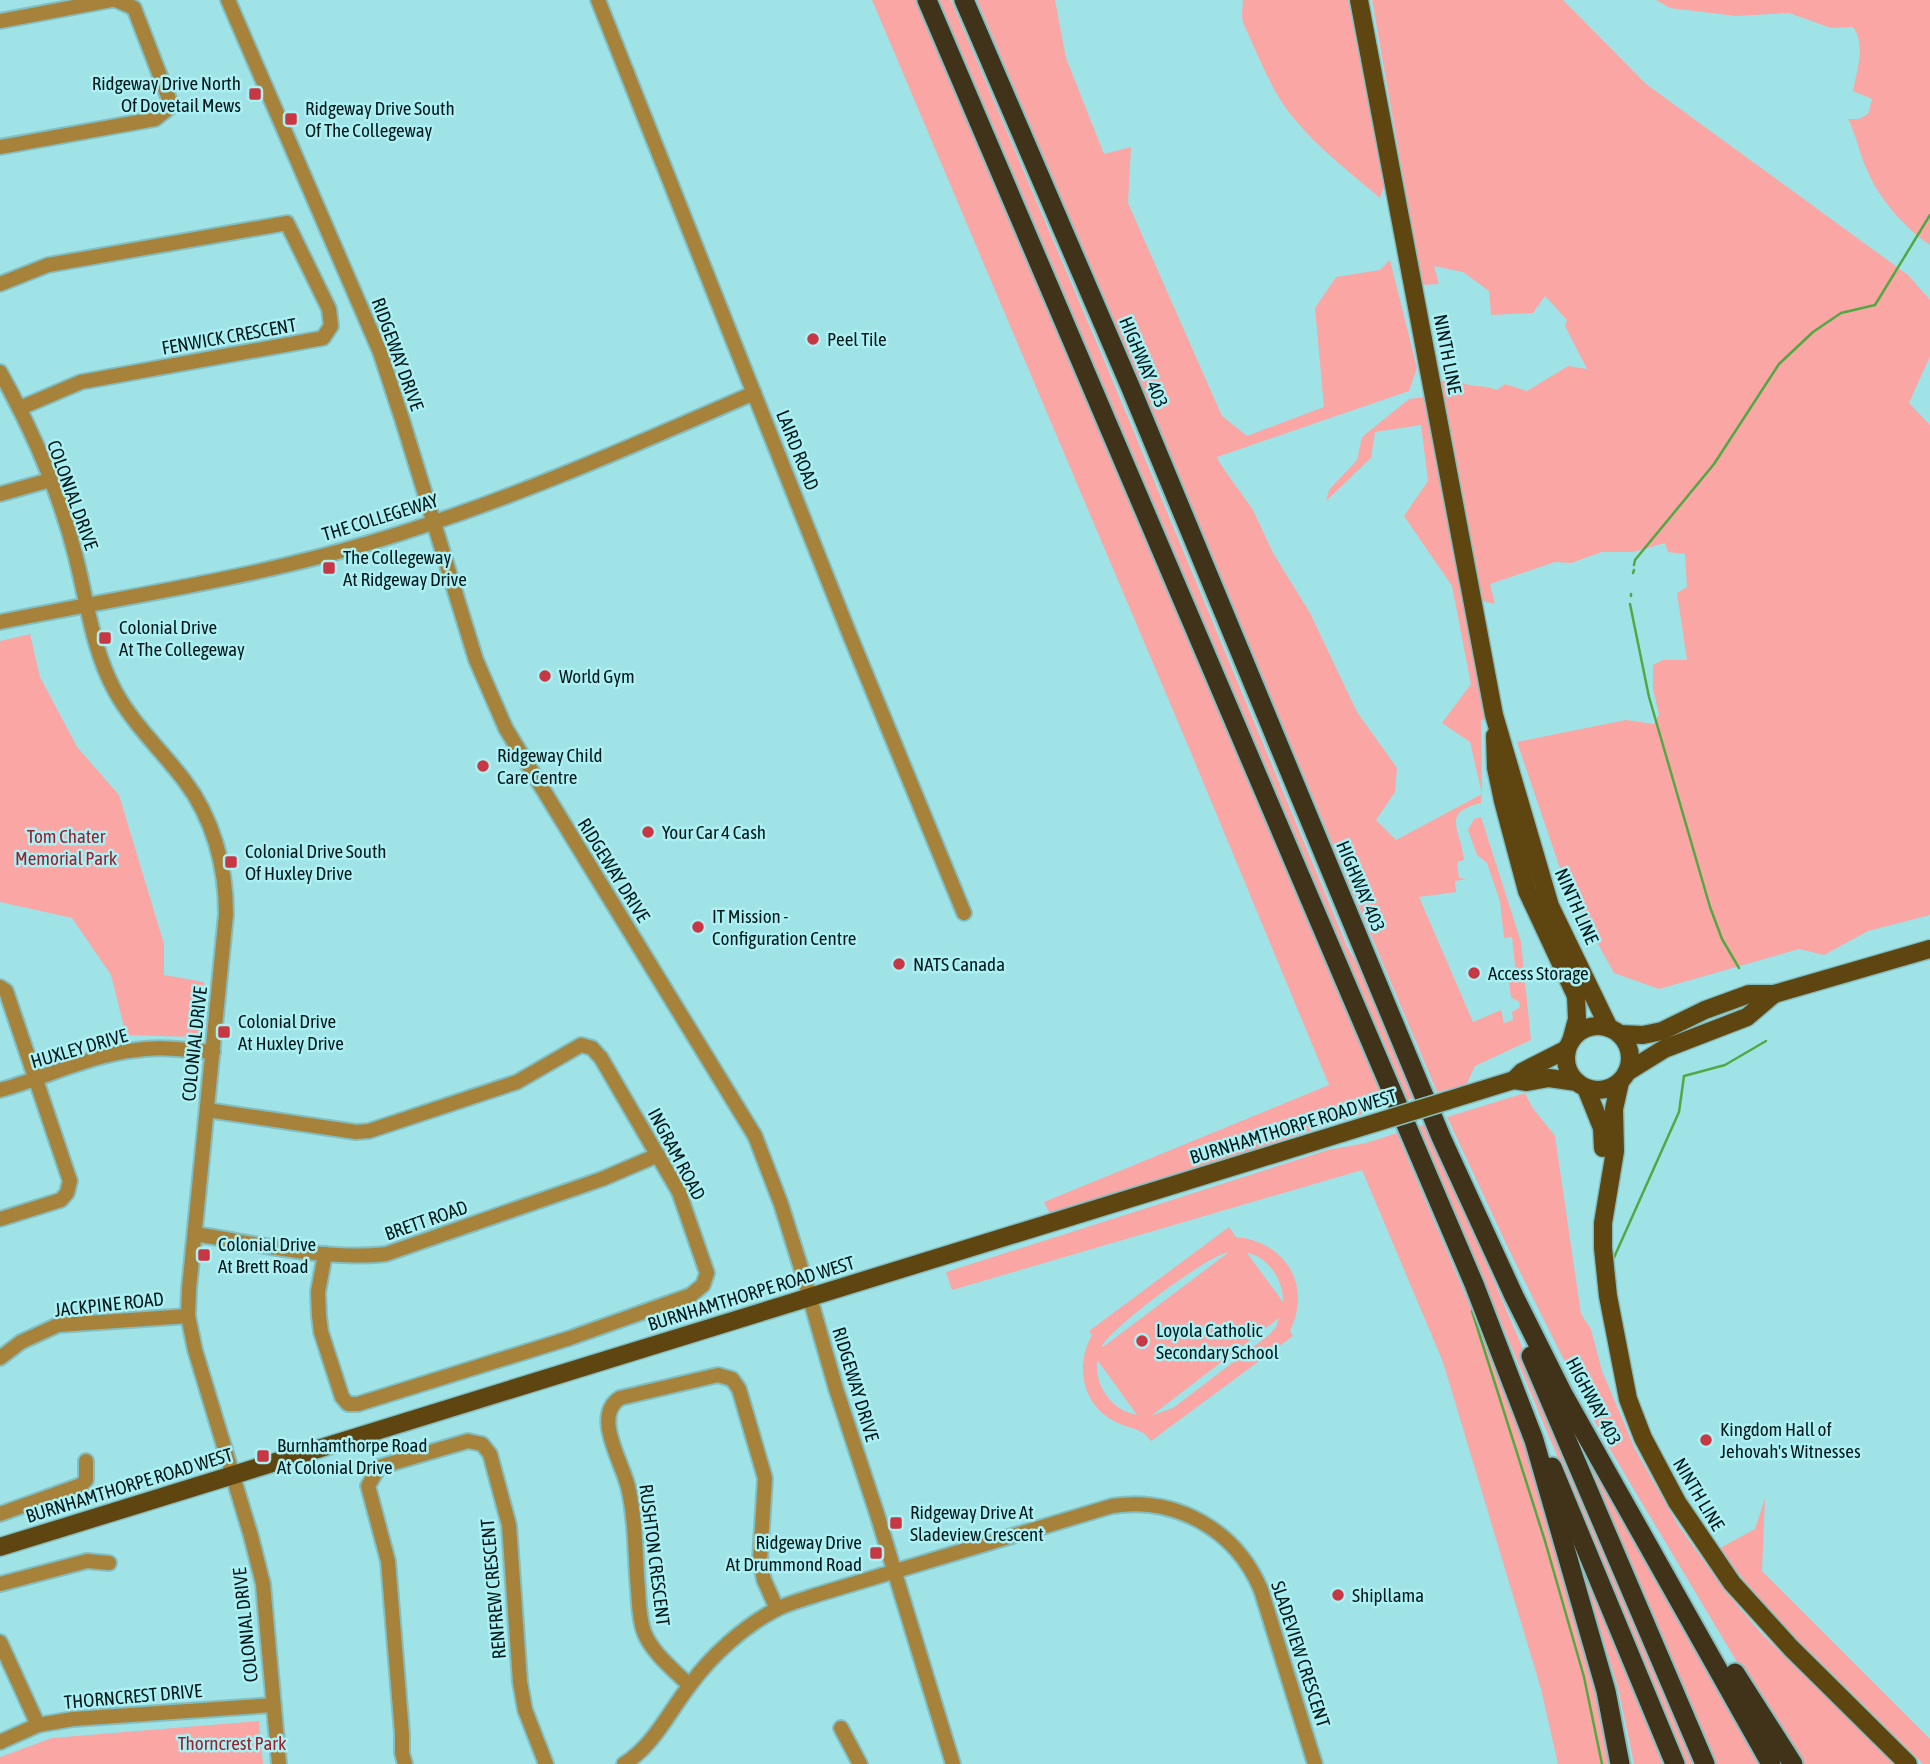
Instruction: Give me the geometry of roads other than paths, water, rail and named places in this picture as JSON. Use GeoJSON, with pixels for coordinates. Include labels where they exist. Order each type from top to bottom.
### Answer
{"type":"FeatureCollection","features":[{"type":"Feature","properties":{"kind":"highway"},"geometry":{"type":"LineString","coordinates":[[927,0],[1469,1271],[1534,1440],[1606,1690],[1620,1764]]}},
{"type":"Feature","properties":{"kind":"highway","name":"HIGHWAY 403"},"geometry":{"type":"LineString","coordinates":[[964,0],[1130,386],[1441,1137],[1514,1296],[1563,1394],[1771,1764]]}},
{"type":"Feature","properties":{"kind":"highway"},"geometry":{"type":"LineString","coordinates":[[1514,1296],[1512,1313],[1705,1764]]}},
{"type":"Feature","properties":{"kind":"highway"},"geometry":{"type":"LineString","coordinates":[[1534,1440],[1555,1472],[1675,1764]]}},
{"type":"Feature","properties":{"kind":"highway"},"geometry":{"type":"LineString","coordinates":[[1644,1540],[1669,1570],[1793,1764]]}},
{"type":"Feature","properties":{"kind":"main road","name":"NINTH LINE"},"geometry":{"type":"LineString","coordinates":[[1359,0],[1494,715],[1511,764],[1538,871],[1550,906],[1614,1031]]}},
{"type":"Feature","properties":{"kind":"main road","name":"NINTH LINE"},"geometry":{"type":"LineString","coordinates":[[1494,715],[1496,768],[1527,891],[1576,996],[1577,1019],[1569,1045]]}},
{"type":"Feature","properties":{"kind":"main road"},"geometry":{"type":"LineString","coordinates":[[1774,994],[1747,1017],[1664,1049],[1604,1090],[1582,1085],[1567,1067],[1569,1045],[1578,1033],[1588,1028],[1598,1026],[1643,1035],[1662,1031],[1705,1010],[1749,994],[1774,994],[1930,949]]}},
{"type":"Feature","properties":{"kind":"main road"},"geometry":{"type":"LineString","coordinates":[[1614,1031],[1629,1051],[1623,1077]]}},
{"type":"Feature","properties":{"kind":"main road","name":"BURNHAMTHORPE ROAD WEST"},"geometry":{"type":"LineString","coordinates":[[1514,1080],[1522,1072],[1569,1045]]}},
{"type":"Feature","properties":{"kind":"main road","name":"NINTH LINE"},"geometry":{"type":"LineString","coordinates":[[1623,1077],[1614,1109],[1615,1151],[1609,1175],[1602,1248],[1608,1296],[1628,1399],[1649,1452],[1706,1547],[1740,1593],[1791,1648],[1908,1764]]}},
{"type":"Feature","properties":{"kind":"main road","name":"BURNHAMTHORPE ROAD WEST"},"geometry":{"type":"LineString","coordinates":[[0,1546],[1514,1080],[1527,1082],[1549,1078],[1582,1085]]}},
{"type":"Feature","properties":{"kind":"main road","name":"NINTH LINE"},"geometry":{"type":"LineString","coordinates":[[1582,1085],[1602,1128],[1609,1175]]}},
{"type":"Feature","properties":{"kind":"street"},"geometry":{"type":"LineString","coordinates":[[0,21],[111,0]]}},
{"type":"Feature","properties":{"kind":"street"},"geometry":{"type":"LineString","coordinates":[[0,147],[155,119],[169,108],[169,99],[134,8],[116,0]]}},
{"type":"Feature","properties":{"kind":"street","name":"RIDGEWAY DRIVE"},"geometry":{"type":"LineString","coordinates":[[228,0],[380,352],[476,660],[506,729],[755,1136],[781,1204],[953,1764]]}},
{"type":"Feature","properties":{"kind":"street","name":"LAIRD ROAD"},"geometry":{"type":"LineString","coordinates":[[598,0],[849,634],[964,913]]}},
{"type":"Feature","properties":{"kind":"street","name":"FENWICK CRESCENT"},"geometry":{"type":"LineString","coordinates":[[0,284],[48,265],[287,223],[329,309],[331,326],[323,338],[81,382],[20,408]]}},
{"type":"Feature","properties":{"kind":"street","name":"COLONIAL DRIVE"},"geometry":{"type":"LineString","coordinates":[[0,372],[20,408],[50,481],[75,552],[86,605],[101,658],[114,690],[132,718],[192,792],[207,819],[220,855],[226,914],[188,1316],[205,1385],[263,1584],[279,1764]]}},
{"type":"Feature","properties":{"kind":"street","name":"THE COLLEGEWAY"},"geometry":{"type":"LineString","coordinates":[[0,622],[210,582],[334,553],[506,497],[754,393]]}},
{"type":"Feature","properties":{"kind":"street"},"geometry":{"type":"LineString","coordinates":[[0,494],[50,481]]}},
{"type":"Feature","properties":{"kind":"street"},"geometry":{"type":"LineString","coordinates":[[0,987],[6,991],[70,1181],[67,1193],[61,1200],[0,1219]]}},
{"type":"Feature","properties":{"kind":"street","name":"INGRAM ROAD"},"geometry":{"type":"LineString","coordinates":[[207,1110],[356,1132],[369,1131],[517,1083],[581,1045],[592,1048],[601,1058],[680,1192],[707,1273],[704,1285],[691,1295],[570,1338],[358,1404],[348,1404],[342,1397],[321,1332],[318,1292],[325,1254]]}},
{"type":"Feature","properties":{"kind":"street","name":"HUXLEY DRIVE"},"geometry":{"type":"LineString","coordinates":[[0,1090],[106,1056],[137,1049],[168,1048],[213,1052]]}},
{"type":"Feature","properties":{"kind":"street","name":"BRETT ROAD"},"geometry":{"type":"LineString","coordinates":[[195,1234],[325,1254],[386,1254],[602,1179],[658,1155]]}},
{"type":"Feature","properties":{"kind":"street","name":"JACKPINE ROAD"},"geometry":{"type":"LineString","coordinates":[[0,1357],[20,1342],[58,1325],[188,1316]]}},
{"type":"Feature","properties":{"kind":"street","name":"RUSHTON CRESCENT"},"geometry":{"type":"LineString","coordinates":[[689,1685],[649,1644],[641,1624],[630,1500],[606,1422],[612,1404],[620,1398],[718,1374],[732,1379],[740,1388],[764,1469],[766,1487],[760,1560],[764,1580],[777,1609]]}},
{"type":"Feature","properties":{"kind":"street","name":"RENFREW CRESCENT"},"geometry":{"type":"LineString","coordinates":[[405,1764],[401,1753],[402,1734],[388,1560],[368,1486],[379,1467],[468,1441],[482,1444],[490,1454],[509,1525],[520,1682],[525,1710],[546,1764]]}},
{"type":"Feature","properties":{"kind":"street"},"geometry":{"type":"LineString","coordinates":[[0,1514],[81,1485],[86,1480],[86,1461]]}},
{"type":"Feature","properties":{"kind":"street","name":"SLADEVIEW CRESCENT"},"geometry":{"type":"LineString","coordinates":[[631,1762],[659,1731],[689,1685],[734,1639],[777,1609],[1112,1506],[1149,1503],[1204,1523],[1227,1540],[1247,1563],[1256,1578],[1315,1764]]}},
{"type":"Feature","properties":{"kind":"street"},"geometry":{"type":"LineString","coordinates":[[0,1584],[87,1560],[109,1563]]}},
{"type":"Feature","properties":{"kind":"street"},"geometry":{"type":"LineString","coordinates":[[0,1642],[38,1725]]}},
{"type":"Feature","properties":{"kind":"street","name":"THORNCREST DRIVE"},"geometry":{"type":"LineString","coordinates":[[0,1742],[38,1725],[73,1719],[273,1705]]}},
{"type":"Feature","properties":{"kind":"street"},"geometry":{"type":"LineString","coordinates":[[841,1728],[860,1764]]}},
{"type":"Feature","properties":{"kind":"waterway"},"geometry":{"type":"LineString","coordinates":[[1634,565],[1635,560],[1714,464],[1779,364],[1813,332],[1841,313],[1875,305],[1930,215]]}},
{"type":"Feature","properties":{"kind":"waterway"},"geometry":{"type":"LineString","coordinates":[[1630,604],[1649,697],[1710,907],[1722,939],[1739,968]]}},
{"type":"Feature","properties":{"kind":"waterway"},"geometry":{"type":"LineString","coordinates":[[1612,1262],[1679,1112],[1684,1076],[1725,1065],[1766,1041]]}},
{"type":"Feature","properties":{"kind":"waterway"},"geometry":{"type":"LineString","coordinates":[[1472,1311],[1545,1541],[1584,1677],[1602,1764]]}},
{"type":"Feature","properties":{"kind":"place","name":"Ridgeway Drive North Of Dovetail Mews"},"geometry":{"type":"Point","coordinates":[255,94]}},
{"type":"Feature","properties":{"kind":"place","name":"Ridgeway Drive South Of The Collegeway"},"geometry":{"type":"Point","coordinates":[291,119]}},
{"type":"Feature","properties":{"kind":"place","name":"Peel Tile"},"geometry":{"type":"Point","coordinates":[813,339]}},
{"type":"Feature","properties":{"kind":"place","name":"The Collegeway At Ridgeway Drive"},"geometry":{"type":"Point","coordinates":[329,568]}},
{"type":"Feature","properties":{"kind":"place","name":"Colonial Drive At The Collegeway"},"geometry":{"type":"Point","coordinates":[105,638]}},
{"type":"Feature","properties":{"kind":"place","name":"World Gym"},"geometry":{"type":"Point","coordinates":[545,676]}},
{"type":"Feature","properties":{"kind":"place","name":"Ridgeway Child Care Centre"},"geometry":{"type":"Point","coordinates":[483,766]}},
{"type":"Feature","properties":{"kind":"place","name":"Your Car 4 Cash"},"geometry":{"type":"Point","coordinates":[648,832]}},
{"type":"Feature","properties":{"kind":"place","name":"Colonial Drive South Of Huxley Drive"},"geometry":{"type":"Point","coordinates":[231,862]}},
{"type":"Feature","properties":{"kind":"place","name":"IT Mission - Configuration Centre"},"geometry":{"type":"Point","coordinates":[698,927]}},
{"type":"Feature","properties":{"kind":"place","name":"NATS Canada"},"geometry":{"type":"Point","coordinates":[899,964]}},
{"type":"Feature","properties":{"kind":"place","name":"Access Storage"},"geometry":{"type":"Point","coordinates":[1474,973]}},
{"type":"Feature","properties":{"kind":"place","name":"Colonial Drive At Huxley Drive"},"geometry":{"type":"Point","coordinates":[224,1032]}},
{"type":"Feature","properties":{"kind":"place","name":"Colonial Drive At Brett Road"},"geometry":{"type":"Point","coordinates":[204,1255]}},
{"type":"Feature","properties":{"kind":"place","name":"Loyola Catholic Secondary School"},"geometry":{"type":"Point","coordinates":[1142,1341]}},
{"type":"Feature","properties":{"kind":"place","name":"Kingdom Hall of Jehovah's Witnesses"},"geometry":{"type":"Point","coordinates":[1706,1440]}},
{"type":"Feature","properties":{"kind":"place","name":"Burnhamthorpe Road At Colonial Drive"},"geometry":{"type":"Point","coordinates":[263,1456]}},
{"type":"Feature","properties":{"kind":"place","name":"Ridgeway Drive At Sladeview Crescent"},"geometry":{"type":"Point","coordinates":[896,1523]}},
{"type":"Feature","properties":{"kind":"place","name":"Ridgeway Drive At Drummond Road"},"geometry":{"type":"Point","coordinates":[876,1553]}},
{"type":"Feature","properties":{"kind":"place","name":"Shipllama"},"geometry":{"type":"Point","coordinates":[1338,1595]}},
{"type":"Feature","properties":{"kind":"park label","name":"Tom Chater Memorial Park"},"geometry":{"type":"Point","coordinates":[66,847]}},
{"type":"Feature","properties":{"kind":"park label","name":"Thorncrest Park"},"geometry":{"type":"Point","coordinates":[232,1743]}}]}
